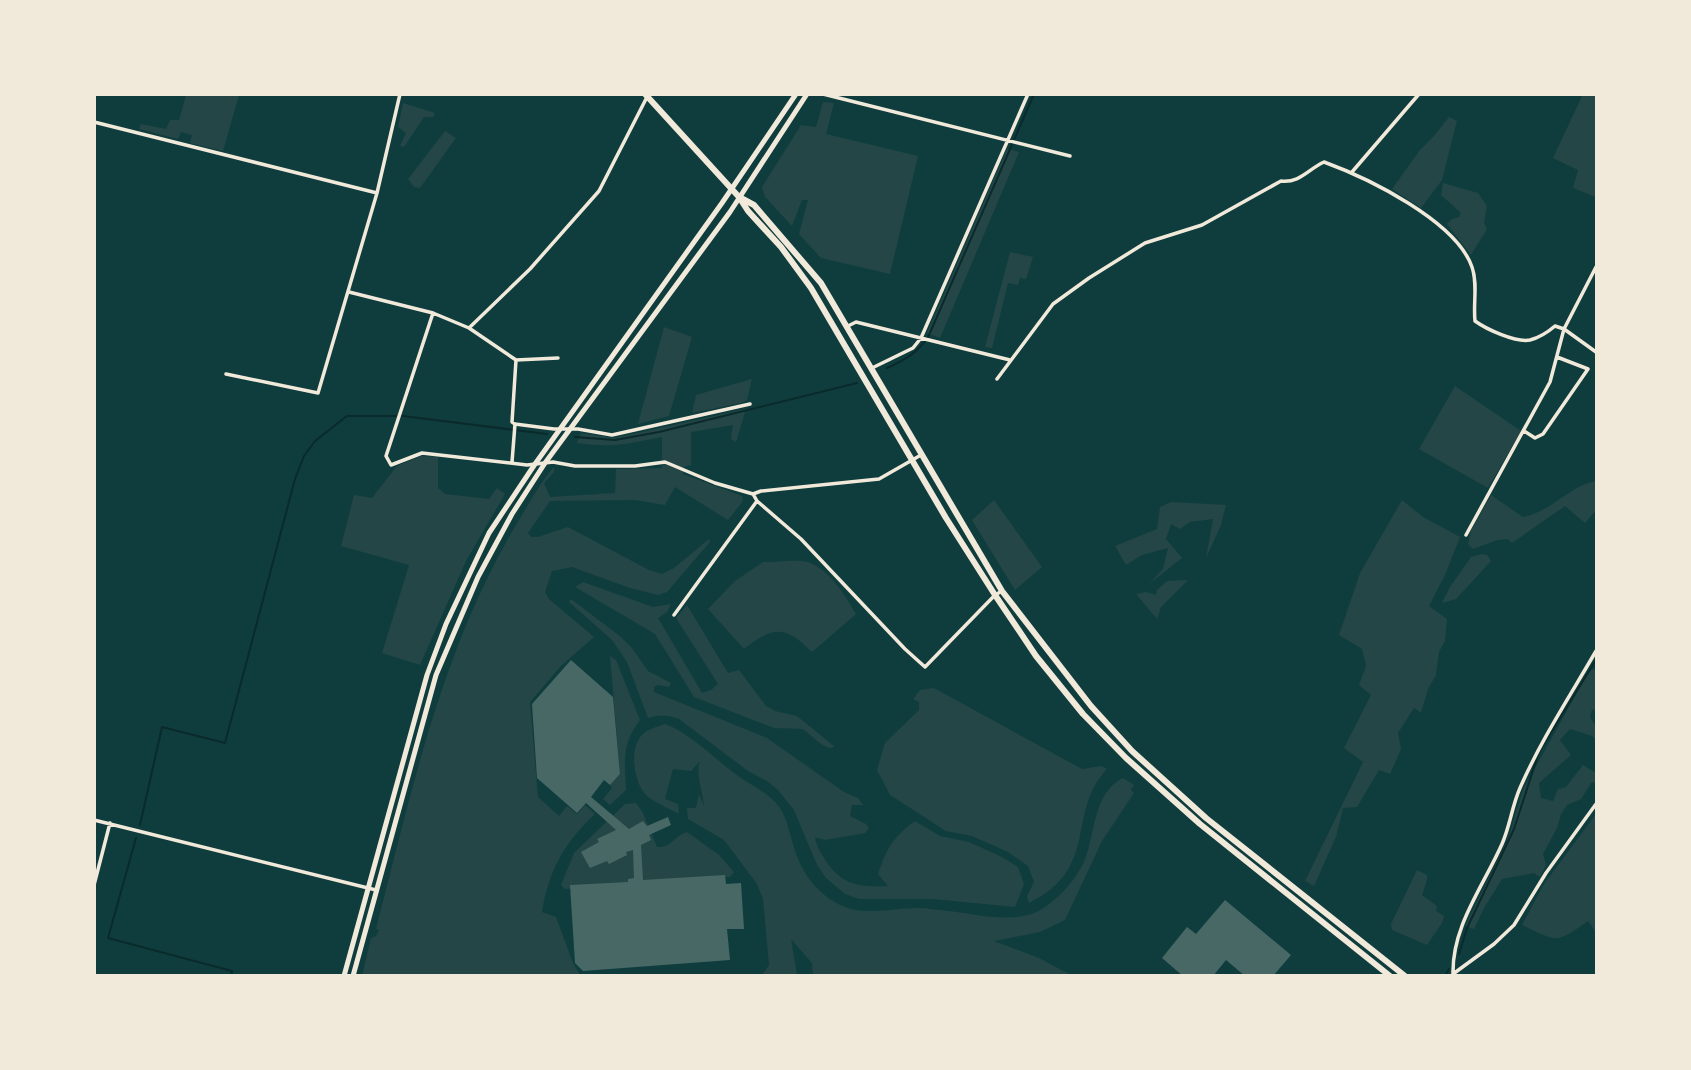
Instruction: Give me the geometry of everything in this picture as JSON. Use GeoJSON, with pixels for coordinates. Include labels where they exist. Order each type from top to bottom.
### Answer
{"type":"FeatureCollection","features":[{"type":"Feature","properties":{"kind":"highway"},"geometry":{"type":"LineString","coordinates":[[646,96],[739,197],[811,288],[995,595],[1036,656],[1083,714],[1126,758],[1200,824],[1390,975]]}},
{"type":"Feature","properties":{"kind":"highway"},"geometry":{"type":"LineString","coordinates":[[739,197],[754,205],[821,283],[1002,591],[1076,688],[1132,751],[1206,818],[1405,975]]}},
{"type":"Feature","properties":{"kind":"main road"},"geometry":{"type":"LineString","coordinates":[[344,975],[427,675],[446,624],[489,533],[796,94]]}},
{"type":"Feature","properties":{"kind":"main road"},"geometry":{"type":"LineString","coordinates":[[353,975],[420,729],[450,640],[500,534],[545,463],[739,197],[807,94]]}},
{"type":"Feature","properties":{"kind":"street"},"geometry":{"type":"LineString","coordinates":[[226,374],[318,394],[377,193],[400,94]]}},
{"type":"Feature","properties":{"kind":"street"},"geometry":{"type":"LineString","coordinates":[[823,94],[1070,156]]}},
{"type":"Feature","properties":{"kind":"street"},"geometry":{"type":"LineString","coordinates":[[872,368],[913,348],[922,338],[1028,94]]}},
{"type":"Feature","properties":{"kind":"street"},"geometry":{"type":"LineString","coordinates":[[1352,172],[1419,94]]}},
{"type":"Feature","properties":{"kind":"street"},"geometry":{"type":"LineString","coordinates":[[469,328],[530,269],[599,191],[646,96]]}},
{"type":"Feature","properties":{"kind":"street"},"geometry":{"type":"LineString","coordinates":[[94,122],[377,193]]}},
{"type":"Feature","properties":{"kind":"street"},"geometry":{"type":"LineString","coordinates":[[997,379],[1053,304],[1145,243],[1202,225],[1281,181],[1292,182],[1300,179],[1324,162],[1352,172],[1391,193],[1453,237],[1465,251],[1472,266],[1476,279],[1475,321],[1485,328],[1528,341],[1555,326],[1564,329],[1597,352]]}},
{"type":"Feature","properties":{"kind":"street"},"geometry":{"type":"LineString","coordinates":[[1466,535],[1550,382],[1564,329],[1597,267]]}},
{"type":"Feature","properties":{"kind":"street"},"geometry":{"type":"LineString","coordinates":[[349,292],[433,313],[469,328],[516,360],[558,358]]}},
{"type":"Feature","properties":{"kind":"street"},"geometry":{"type":"LineString","coordinates":[[433,313],[386,456],[391,465],[422,453],[535,464],[599,466],[665,463],[752,494],[878,479],[921,455]]}},
{"type":"Feature","properties":{"kind":"street"},"geometry":{"type":"LineString","coordinates":[[848,326],[856,322],[1010,360]]}},
{"type":"Feature","properties":{"kind":"street"},"geometry":{"type":"LineString","coordinates":[[1524,430],[1535,438],[1543,434],[1588,369],[1557,356]]}},
{"type":"Feature","properties":{"kind":"street"},"geometry":{"type":"LineString","coordinates":[[512,462],[516,360]]}},
{"type":"Feature","properties":{"kind":"street"},"geometry":{"type":"LineString","coordinates":[[515,426],[571,429],[612,435],[750,404]]}},
{"type":"Feature","properties":{"kind":"street"},"geometry":{"type":"LineString","coordinates":[[752,494],[801,539],[925,667],[1002,591]]}},
{"type":"Feature","properties":{"kind":"street"},"geometry":{"type":"LineString","coordinates":[[674,615],[757,501]]}},
{"type":"Feature","properties":{"kind":"street"},"geometry":{"type":"LineString","coordinates":[[1452,975],[1452,958],[1457,936],[1503,842],[1520,789],[1553,724],[1597,651]]}},
{"type":"Feature","properties":{"kind":"street"},"geometry":{"type":"LineString","coordinates":[[1452,975],[1494,944],[1514,925],[1546,873],[1597,804]]}},
{"type":"Feature","properties":{"kind":"street"},"geometry":{"type":"LineString","coordinates":[[94,820],[376,890]]}},
{"type":"Feature","properties":{"kind":"street"},"geometry":{"type":"LineString","coordinates":[[94,885],[110,823]]}},
{"type":"Feature","properties":{"kind":"shaded area"},"geometry":{"type":"Polygon","coordinates":[[[1583,94],[1596,95],[1596,197],[1573,188],[1578,170],[1553,158],[1583,94]]]}},
{"type":"Feature","properties":{"kind":"shaded area"},"geometry":{"type":"Polygon","coordinates":[[[186,95],[239,95],[223,151],[190,143],[192,135],[181,132],[178,139],[139,129],[141,124],[166,129],[170,120],[179,120],[186,95]]]}},
{"type":"Feature","properties":{"kind":"shaded area"},"geometry":{"type":"Polygon","coordinates":[[[823,102],[834,103],[826,134],[918,156],[890,274],[821,258],[799,234],[808,200],[802,200],[792,226],[765,197],[762,187],[801,125],[816,127],[823,102]]]}},
{"type":"Feature","properties":{"kind":"shaded area"},"geometry":{"type":"Polygon","coordinates":[[[403,103],[435,113],[433,117],[424,117],[404,147],[400,146],[406,133],[398,127],[403,103]]]}},
{"type":"Feature","properties":{"kind":"shaded area"},"geometry":{"type":"Polygon","coordinates":[[[1449,117],[1457,121],[1442,180],[1421,208],[1392,189],[1420,150],[1449,117]]]}},
{"type":"Feature","properties":{"kind":"shaded area"},"geometry":{"type":"Polygon","coordinates":[[[445,131],[456,138],[420,188],[414,187],[408,179],[445,131]]]}},
{"type":"Feature","properties":{"kind":"shaded area"},"geometry":{"type":"Polygon","coordinates":[[[1007,149],[1019,152],[940,338],[927,333],[1007,149]]]}},
{"type":"Feature","properties":{"kind":"shaded area"},"geometry":{"type":"Polygon","coordinates":[[[1443,183],[1478,193],[1487,206],[1484,223],[1487,229],[1471,255],[1447,224],[1461,213],[1441,195],[1443,183]]]}},
{"type":"Feature","properties":{"kind":"shaded area"},"geometry":{"type":"Polygon","coordinates":[[[1010,252],[1033,257],[1026,279],[1020,278],[1018,285],[1008,283],[992,348],[985,347],[1010,252]]]}},
{"type":"Feature","properties":{"kind":"shaded area"},"geometry":{"type":"Polygon","coordinates":[[[664,327],[692,337],[669,416],[638,424],[664,327]]]}},
{"type":"Feature","properties":{"kind":"shaded area"},"geometry":{"type":"Polygon","coordinates":[[[752,379],[747,400],[692,413],[696,395],[752,379]]]}},
{"type":"Feature","properties":{"kind":"shaded area"},"geometry":{"type":"Polygon","coordinates":[[[1455,386],[1521,431],[1488,488],[1419,449],[1455,386]]]}},
{"type":"Feature","properties":{"kind":"shaded area"},"geometry":{"type":"Polygon","coordinates":[[[746,409],[736,442],[731,439],[733,425],[691,432],[691,465],[684,467],[683,474],[742,496],[743,501],[728,520],[675,487],[665,505],[635,500],[550,501],[528,533],[531,537],[538,537],[568,527],[649,570],[662,574],[674,568],[709,539],[710,542],[667,592],[658,595],[572,567],[552,571],[545,592],[549,599],[594,637],[561,666],[530,702],[538,797],[559,816],[567,806],[577,814],[585,805],[595,814],[566,847],[560,858],[549,883],[542,912],[556,917],[580,975],[362,976],[371,938],[376,936],[379,930],[376,929],[417,771],[450,667],[493,568],[540,486],[554,467],[554,472],[544,483],[550,497],[615,493],[616,469],[662,468],[662,437],[601,445],[577,443],[581,433],[614,438],[746,409]]]}},
{"type":"Feature","properties":{"kind":"shaded area"},"geometry":{"type":"Polygon","coordinates":[[[421,456],[438,457],[438,488],[445,494],[489,499],[497,488],[505,494],[466,561],[420,665],[382,653],[409,565],[341,546],[354,495],[372,498],[397,466],[421,456]]]}},
{"type":"Feature","properties":{"kind":"shaded area"},"geometry":{"type":"Polygon","coordinates":[[[1596,481],[1596,510],[1585,523],[1565,506],[1512,543],[1508,539],[1498,540],[1473,549],[1468,544],[1471,531],[1491,495],[1523,517],[1542,510],[1577,488],[1596,481]]]}},
{"type":"Feature","properties":{"kind":"shaded area"},"geometry":{"type":"Polygon","coordinates":[[[994,500],[1042,567],[1015,590],[972,520],[994,500]]]}},
{"type":"Feature","properties":{"kind":"shaded area"},"geometry":{"type":"Polygon","coordinates":[[[1402,500],[1423,517],[1460,537],[1429,606],[1447,619],[1445,641],[1439,652],[1436,675],[1428,689],[1421,713],[1414,708],[1398,733],[1401,749],[1390,774],[1379,770],[1357,807],[1343,808],[1336,837],[1314,886],[1305,881],[1363,762],[1344,748],[1371,695],[1359,685],[1366,666],[1362,649],[1339,635],[1360,573],[1402,500]]]}},
{"type":"Feature","properties":{"kind":"shaded area"},"geometry":{"type":"Polygon","coordinates":[[[1171,502],[1226,505],[1221,525],[1206,558],[1213,519],[1190,522],[1180,529],[1171,524],[1166,539],[1182,558],[1149,584],[1163,569],[1168,548],[1142,555],[1126,565],[1115,546],[1157,529],[1160,507],[1171,502]]]}},
{"type":"Feature","properties":{"kind":"shaded area"},"geometry":{"type":"Polygon","coordinates":[[[1487,555],[1491,561],[1456,599],[1442,603],[1471,557],[1487,555]]]}},
{"type":"Feature","properties":{"kind":"shaded area"},"geometry":{"type":"Polygon","coordinates":[[[798,561],[816,566],[836,584],[856,614],[812,652],[794,637],[779,632],[763,636],[744,649],[708,609],[735,581],[763,562],[798,561]]]}},
{"type":"Feature","properties":{"kind":"shaded area"},"geometry":{"type":"Polygon","coordinates":[[[1188,580],[1161,607],[1157,619],[1136,594],[1146,592],[1156,595],[1157,590],[1167,581],[1188,580]]]}},
{"type":"Feature","properties":{"kind":"shaded area"},"geometry":{"type":"Polygon","coordinates":[[[583,582],[653,607],[671,604],[667,612],[658,618],[702,693],[718,684],[676,618],[687,605],[728,673],[739,670],[766,706],[797,716],[835,747],[829,748],[821,744],[803,729],[774,728],[694,697],[655,634],[575,587],[583,582]]]}},
{"type":"Feature","properties":{"kind":"shaded area"},"geometry":{"type":"Polygon","coordinates":[[[571,599],[621,637],[648,671],[671,683],[669,687],[654,687],[654,692],[767,738],[844,792],[858,798],[863,805],[852,805],[850,816],[866,824],[869,828],[865,833],[825,840],[815,837],[830,867],[844,879],[859,885],[888,886],[878,874],[884,857],[901,832],[915,821],[940,836],[969,842],[1018,867],[1024,884],[1015,907],[933,899],[859,899],[845,894],[826,878],[817,865],[794,810],[778,790],[679,719],[664,716],[648,718],[627,662],[612,640],[569,602],[571,599]]]}},
{"type":"Feature","properties":{"kind":"shaded area"},"geometry":{"type":"Polygon","coordinates":[[[610,656],[616,660],[640,720],[627,745],[626,790],[610,805],[603,799],[620,774],[610,656]]]}},
{"type":"Feature","properties":{"kind":"shaded area"},"geometry":{"type":"Polygon","coordinates":[[[1590,669],[1596,670],[1596,711],[1592,709],[1590,717],[1596,727],[1596,740],[1592,736],[1570,729],[1560,740],[1571,755],[1539,783],[1541,798],[1553,801],[1558,789],[1566,787],[1583,765],[1596,773],[1596,782],[1591,783],[1581,799],[1567,805],[1561,814],[1543,854],[1546,865],[1540,877],[1534,873],[1502,879],[1474,929],[1465,926],[1508,839],[1523,790],[1590,669]]]}},
{"type":"Feature","properties":{"kind":"shaded area"},"geometry":{"type":"Polygon","coordinates":[[[934,688],[1082,769],[1101,766],[1107,769],[1087,804],[1074,857],[1066,873],[1051,889],[1029,903],[1027,896],[1034,882],[1028,866],[1008,852],[972,836],[946,831],[890,795],[877,770],[885,743],[919,710],[919,702],[913,699],[920,690],[934,688]]]}},
{"type":"Feature","properties":{"kind":"shaded area"},"geometry":{"type":"Polygon","coordinates":[[[665,724],[693,740],[775,802],[785,817],[797,857],[807,876],[829,898],[856,910],[921,908],[1008,917],[1032,914],[1049,905],[1072,882],[1088,852],[1100,804],[1113,785],[1123,778],[1134,785],[1131,790],[1134,793],[1102,841],[1065,920],[1040,932],[994,941],[1039,958],[1071,975],[813,975],[812,963],[791,939],[797,975],[762,975],[769,965],[763,899],[757,884],[724,840],[688,819],[687,808],[696,808],[699,794],[704,806],[699,777],[700,761],[691,771],[673,769],[665,799],[678,804],[679,814],[648,797],[638,781],[634,765],[637,742],[652,728],[665,724]]]}},
{"type":"Feature","properties":{"kind":"shaded area"},"geometry":{"type":"Polygon","coordinates":[[[636,803],[657,847],[666,846],[687,832],[719,855],[734,872],[730,877],[565,889],[561,885],[574,853],[625,804],[636,803]]]}},
{"type":"Feature","properties":{"kind":"shaded area"},"geometry":{"type":"Polygon","coordinates":[[[1596,814],[1596,932],[1588,921],[1569,934],[1556,938],[1522,925],[1544,884],[1596,814]]]}},
{"type":"Feature","properties":{"kind":"shaded area"},"geometry":{"type":"Polygon","coordinates":[[[1417,870],[1427,875],[1422,895],[1437,906],[1436,911],[1444,916],[1427,945],[1392,930],[1391,924],[1417,870]]]}},
{"type":"Feature","properties":{"kind":"building"},"geometry":{"type":"Polygon","coordinates":[[[571,660],[613,697],[620,774],[610,785],[604,780],[591,797],[629,829],[643,821],[647,826],[668,817],[671,825],[649,835],[651,840],[641,845],[643,880],[725,875],[726,884],[741,883],[744,929],[727,929],[730,960],[583,971],[575,963],[570,885],[628,882],[628,879],[634,878],[633,850],[609,864],[607,861],[590,868],[581,852],[599,842],[597,839],[616,830],[586,803],[577,813],[537,778],[532,704],[571,660]]]}},
{"type":"Feature","properties":{"kind":"building"},"geometry":{"type":"Polygon","coordinates":[[[1225,900],[1291,955],[1273,976],[1245,976],[1226,960],[1213,976],[1183,976],[1162,958],[1187,927],[1196,934],[1225,900]]]}},
{"type":"Feature","properties":{"kind":"waterway"},"geometry":{"type":"LineString","coordinates":[[887,368],[911,355],[929,335],[1034,94]]}},
{"type":"Feature","properties":{"kind":"waterway"},"geometry":{"type":"LineString","coordinates":[[575,437],[615,440],[659,432],[857,383]]}},
{"type":"Feature","properties":{"kind":"waterway"},"geometry":{"type":"LineString","coordinates":[[140,825],[162,727],[225,743],[295,479],[304,456],[315,441],[347,416],[403,416],[547,434]]}},
{"type":"Feature","properties":{"kind":"waterway"},"geometry":{"type":"LineString","coordinates":[[1459,954],[1467,928],[1514,829],[1539,752],[1596,660]]}},
{"type":"Feature","properties":{"kind":"waterway"},"geometry":{"type":"LineString","coordinates":[[136,838],[108,938],[232,971],[231,976]]}},
{"type":"Feature","properties":{"kind":"waterway"},"geometry":{"type":"LineString","coordinates":[[1445,976],[1449,969]]}}]}
